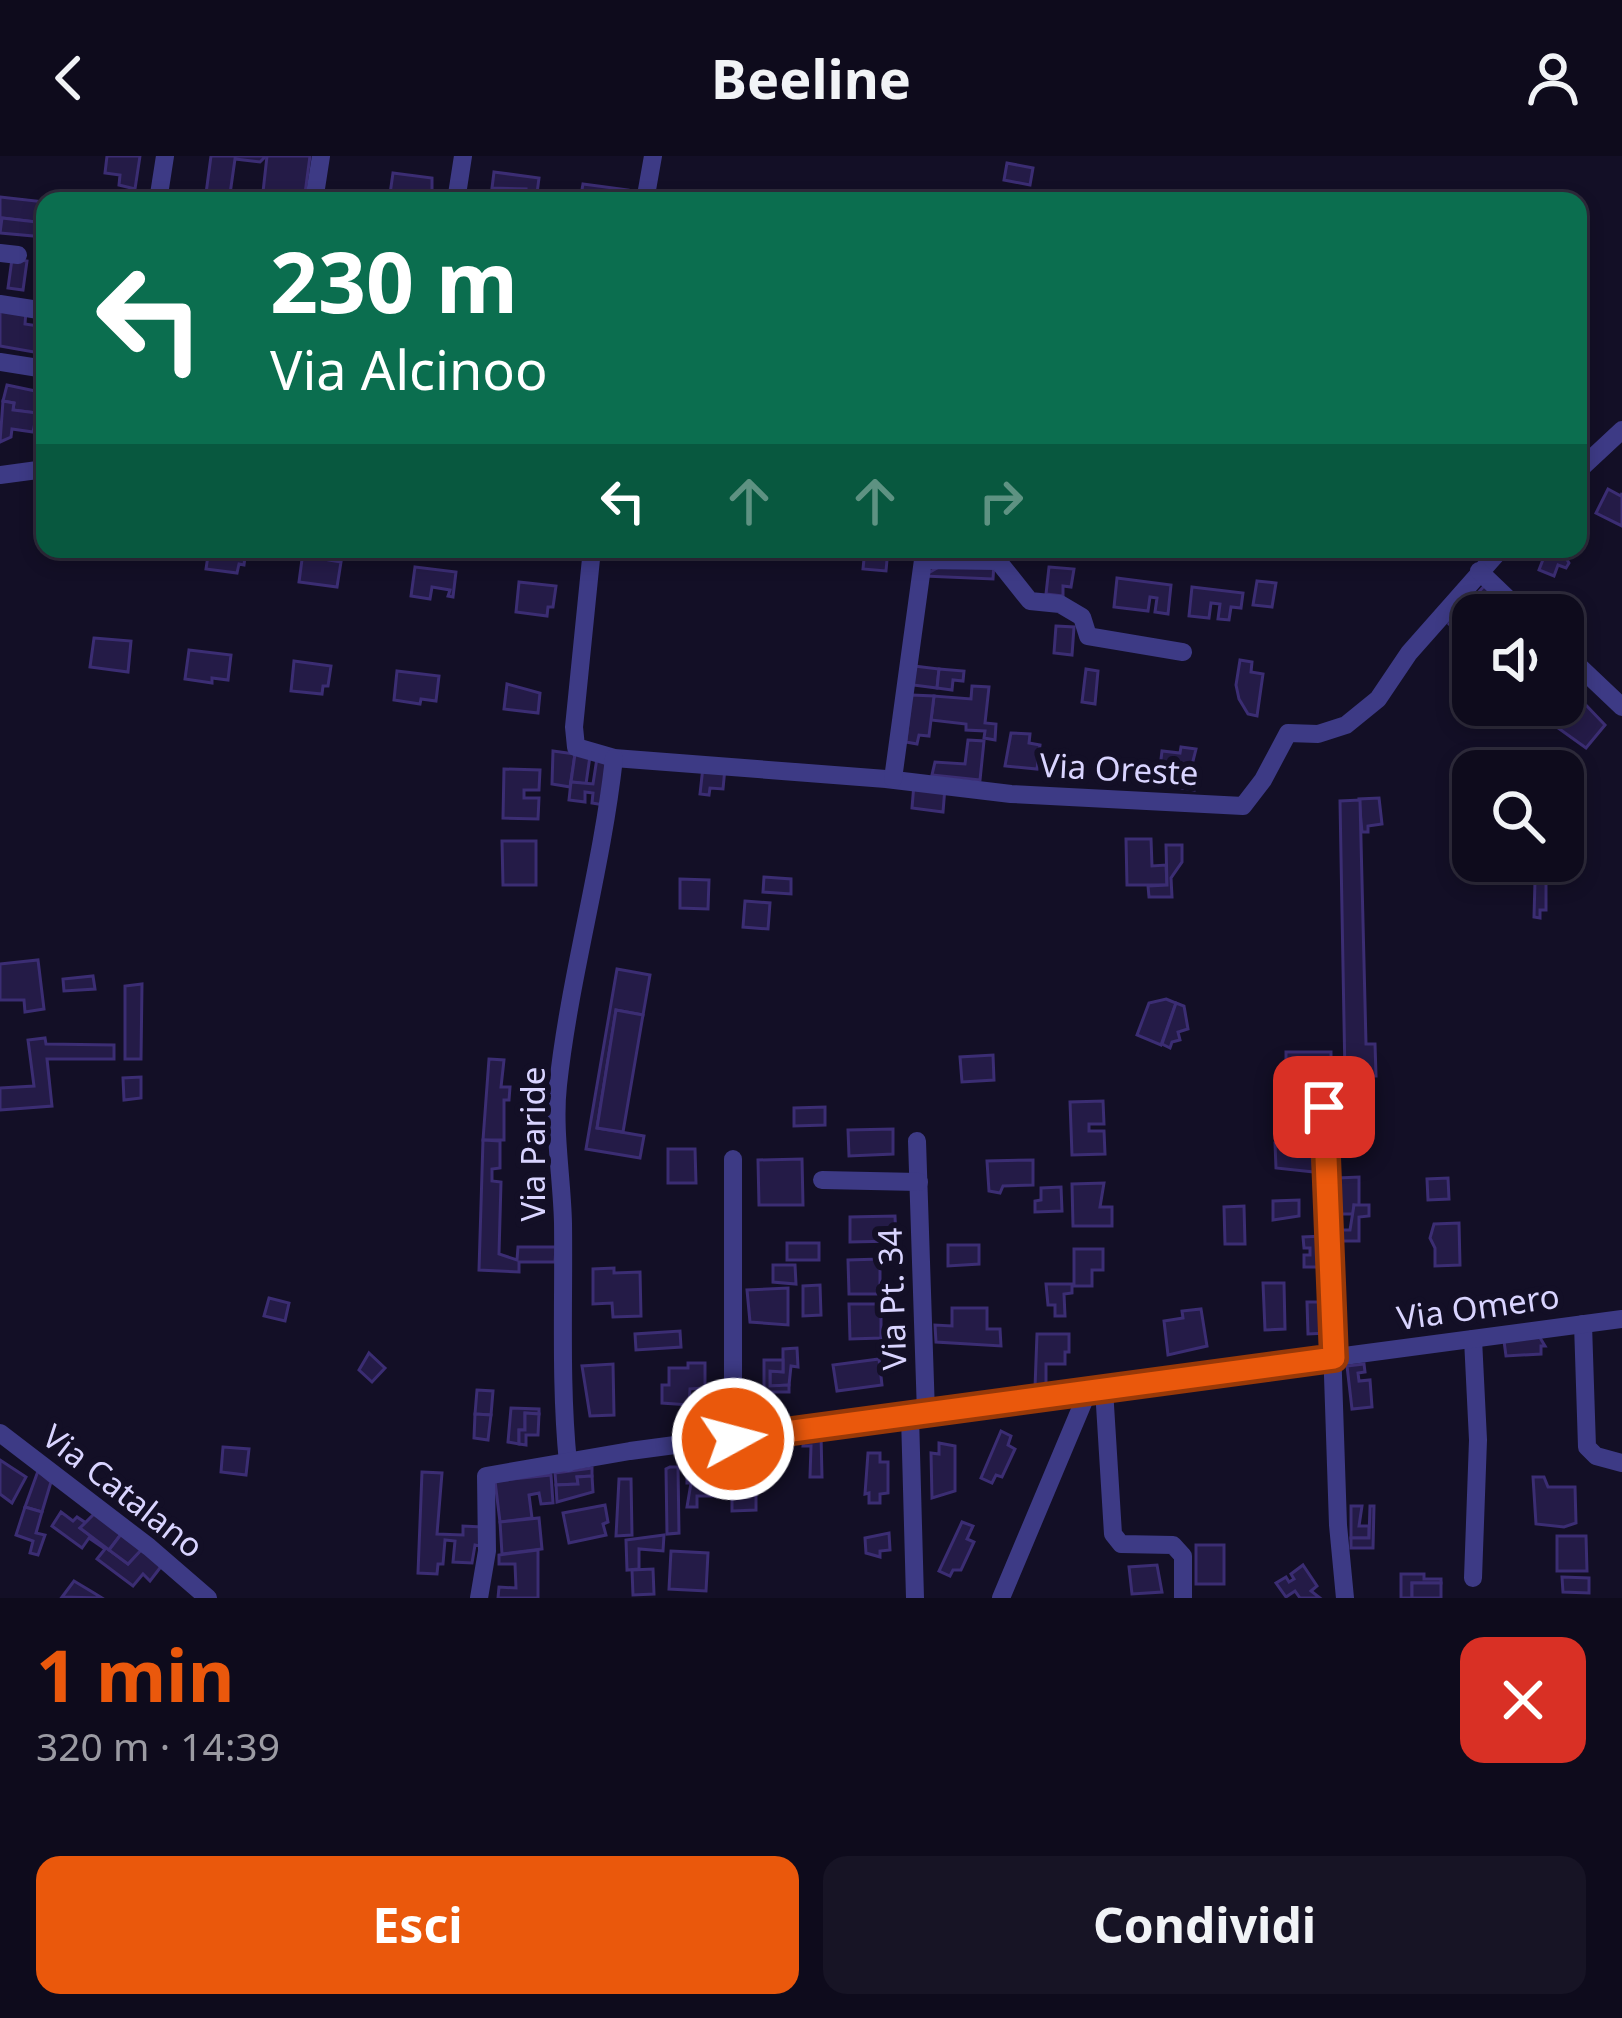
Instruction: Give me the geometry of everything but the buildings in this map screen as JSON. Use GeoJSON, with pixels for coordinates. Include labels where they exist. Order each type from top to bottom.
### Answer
{"type":"FeatureCollection","features":[{"type":"Feature","properties":{"kind":"street"},"geometry":{"type":"LineString","coordinates":[[159,192],[164,156]]}},
{"type":"Feature","properties":{"kind":"street"},"geometry":{"type":"LineString","coordinates":[[315,192],[320,156]]}},
{"type":"Feature","properties":{"kind":"street"},"geometry":{"type":"LineString","coordinates":[[458,192],[464,156]]}},
{"type":"Feature","properties":{"kind":"street"},"geometry":{"type":"LineString","coordinates":[[647,192],[653,156]]}},
{"type":"Feature","properties":{"kind":"street"},"geometry":{"type":"LineString","coordinates":[[0,304],[36,310]]}},
{"type":"Feature","properties":{"kind":"street"},"geometry":{"type":"LineString","coordinates":[[0,362],[36,368]]}},
{"type":"Feature","properties":{"kind":"street"},"geometry":{"type":"LineString","coordinates":[[1587,463],[1622,430]]}},
{"type":"Feature","properties":{"kind":"street"},"geometry":{"type":"LineString","coordinates":[[0,475],[36,470]]}},
{"type":"Feature","properties":{"kind":"street"},"geometry":{"type":"LineString","coordinates":[[591,558],[576,747],[614,758]]}},
{"type":"Feature","properties":{"kind":"street","name":"Via Oreste"},"geometry":{"type":"LineString","coordinates":[[614,758],[893,779],[1011,794],[1243,806],[1288,733],[1318,734],[1346,725],[1378,699],[1408,653],[1492,558]]}},
{"type":"Feature","properties":{"kind":"street"},"geometry":{"type":"LineString","coordinates":[[893,779],[923,560],[998,561],[1030,602],[1060,604],[1082,617],[1088,636],[1184,652]]}},
{"type":"Feature","properties":{"kind":"street"},"geometry":{"type":"LineString","coordinates":[[1479,572],[1503,594]]}},
{"type":"Feature","properties":{"kind":"street"},"geometry":{"type":"LineString","coordinates":[[1584,671],[1622,707]]}},
{"type":"Feature","properties":{"kind":"street","name":"Via Paride"},"geometry":{"type":"LineString","coordinates":[[563,1464],[563,1221],[557,1090],[614,758]]}},
{"type":"Feature","properties":{"kind":"street"},"geometry":{"type":"LineString","coordinates":[[1324,1107],[1338,1525],[1345,1598]]}},
{"type":"Feature","properties":{"kind":"street","name":"Via Pt. 34"},"geometry":{"type":"LineString","coordinates":[[915,1598],[917,1141]]}},
{"type":"Feature","properties":{"kind":"street"},"geometry":{"type":"LineString","coordinates":[[733,1159],[733,1439]]}},
{"type":"Feature","properties":{"kind":"street","name":"Via Pt. 34"},"geometry":{"type":"LineString","coordinates":[[822,1180],[919,1183]]}},
{"type":"Feature","properties":{"kind":"street","name":"Via Omero"},"geometry":{"type":"LineString","coordinates":[[479,1598],[487,1551],[486,1476],[1622,1319]]}},
{"type":"Feature","properties":{"kind":"street"},"geometry":{"type":"LineString","coordinates":[[1583,1324],[1587,1447],[1596,1456],[1622,1463]]}},
{"type":"Feature","properties":{"kind":"street"},"geometry":{"type":"LineString","coordinates":[[1473,1339],[1478,1440],[1473,1578]]}},
{"type":"Feature","properties":{"kind":"street"},"geometry":{"type":"LineString","coordinates":[[1001,1598],[1096,1390]]}},
{"type":"Feature","properties":{"kind":"street"},"geometry":{"type":"LineString","coordinates":[[1096,1390],[1113,1534],[1121,1544],[1173,1545],[1183,1556],[1183,1598]]}},
{"type":"Feature","properties":{"kind":"street","name":"Via Catalano"},"geometry":{"type":"LineString","coordinates":[[0,1432],[208,1598]]}},
{"type":"Feature","properties":{"kind":"route"},"geometry":{"type":"LineString","coordinates":[[733,1439],[1334,1358],[1324,1107]]}}]}
